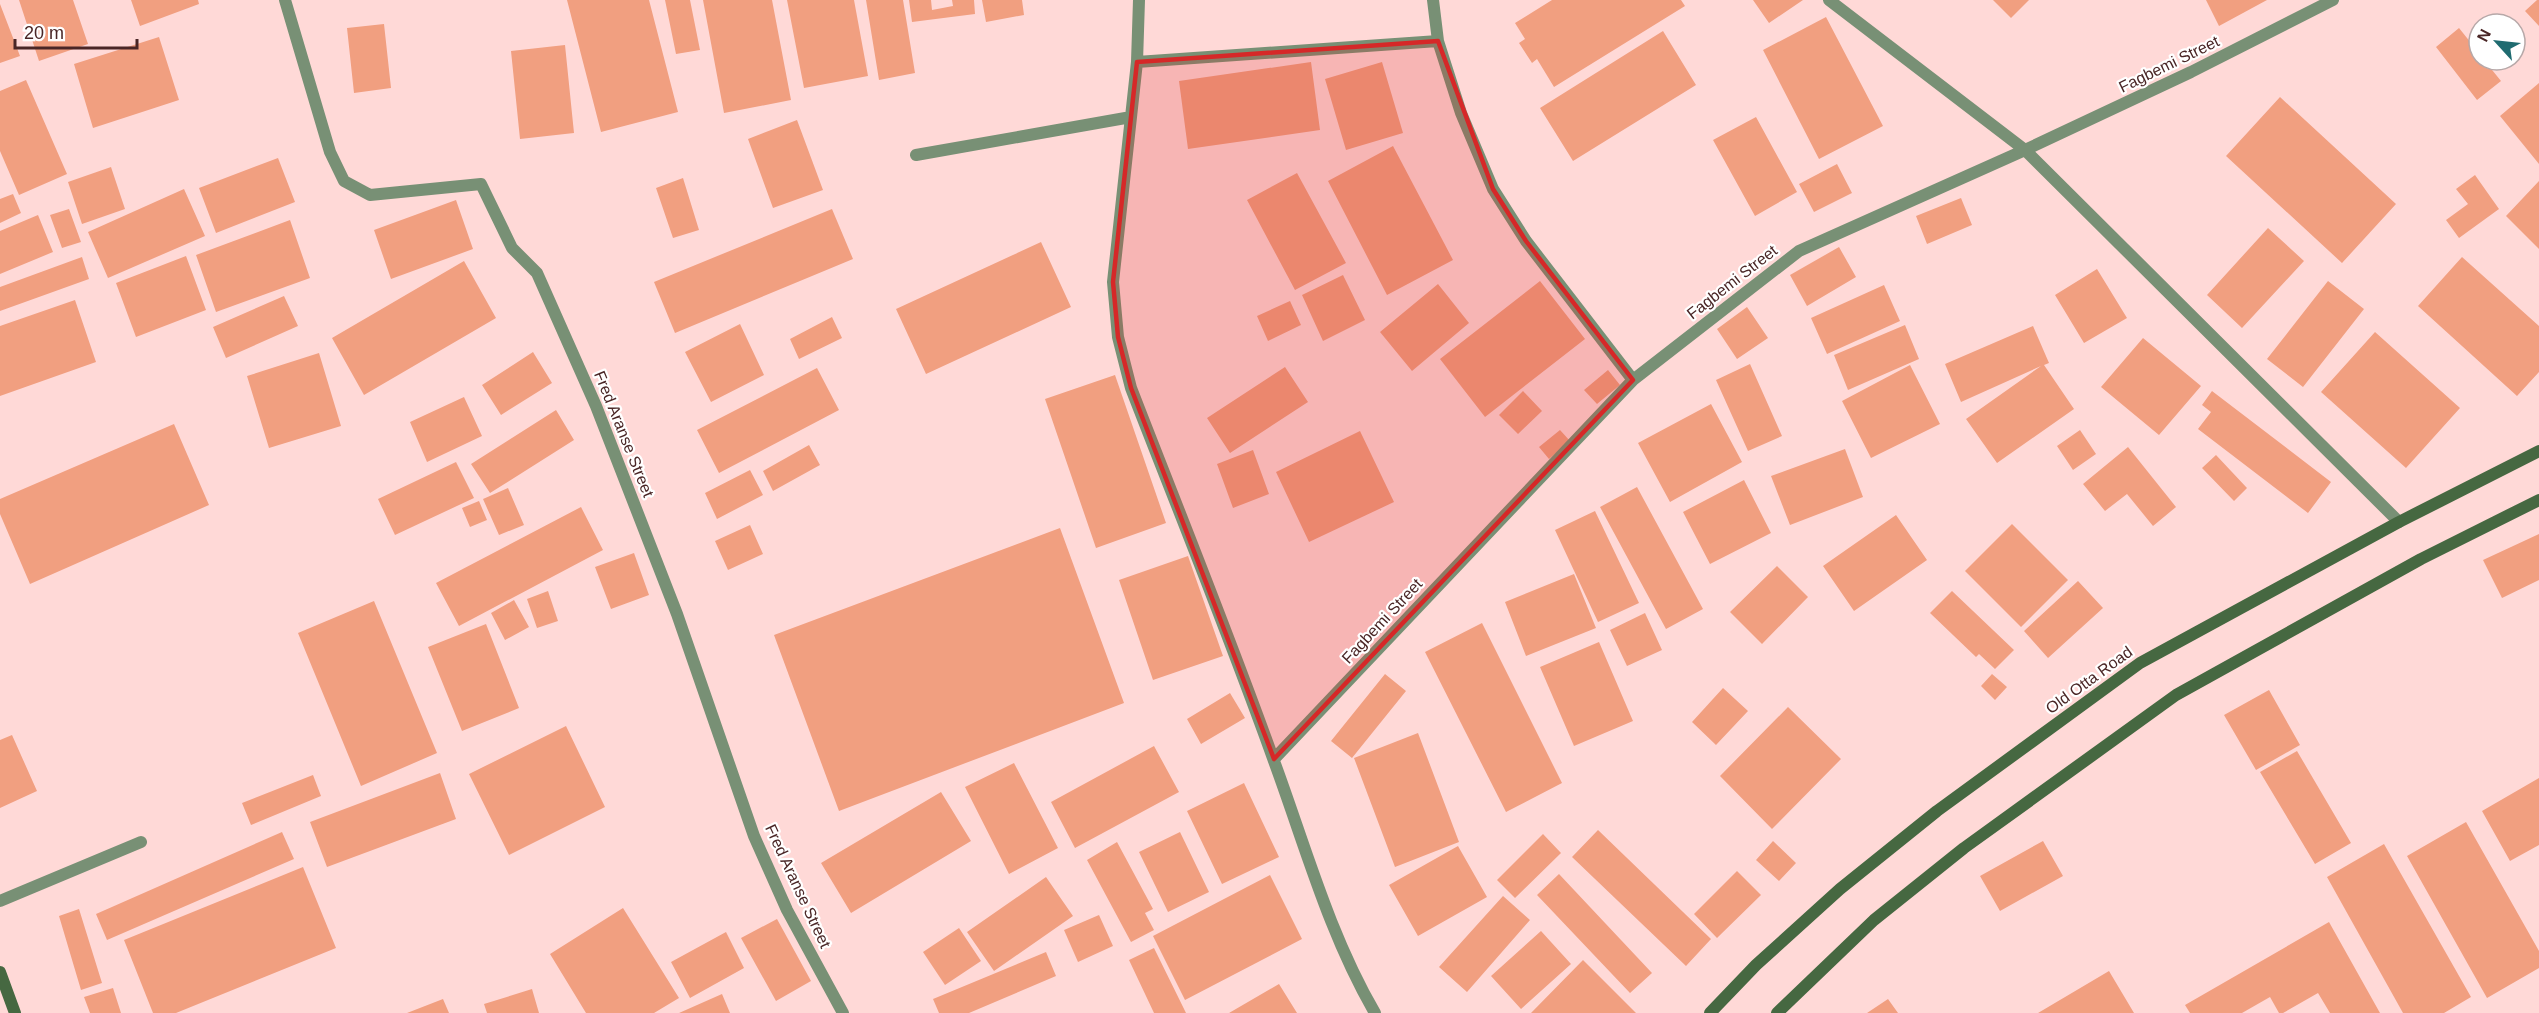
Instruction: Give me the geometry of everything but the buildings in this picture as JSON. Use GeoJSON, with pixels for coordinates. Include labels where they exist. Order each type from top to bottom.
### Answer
{"type":"FeatureCollection","features":[{"type":"Feature","properties":{"kind":"street","name":"Fred Aranse Street"},"geometry":{"type":"LineString","coordinates":[[288,0],[330,152],[344,181],[370,195],[481,184],[513,248],[537,273],[596,406],[636,507],[677,614],[754,836],[787,910],[843,1013]]}},
{"type":"Feature","properties":{"kind":"street"},"geometry":{"type":"LineString","coordinates":[[1139,0],[1137,62],[1113,282],[1118,337],[1131,388],[1274,759],[1328,914],[1358,984],[1375,1013]]}},
{"type":"Feature","properties":{"kind":"street"},"geometry":{"type":"LineString","coordinates":[[1433,0],[1438,41],[1461,113],[1493,189],[1526,241],[1634,380]]}},
{"type":"Feature","properties":{"kind":"street"},"geometry":{"type":"LineString","coordinates":[[1829,0],[2025,150],[2399,522]]}},
{"type":"Feature","properties":{"kind":"street","name":"Fagbemi Street"},"geometry":{"type":"LineString","coordinates":[[1274,759],[1634,380],[1799,251],[2025,150],[2191,72],[2333,0]]}},
{"type":"Feature","properties":{"kind":"street"},"geometry":{"type":"LineString","coordinates":[[1137,62],[1438,41]]}},
{"type":"Feature","properties":{"kind":"street"},"geometry":{"type":"LineString","coordinates":[[916,155],[1131,117]]}},
{"type":"Feature","properties":{"kind":"street","name":"Old Otta Road"},"geometry":{"type":"LineString","coordinates":[[1710,1013],[1756,965],[1840,889],[1937,811],[2140,663],[2399,522],[2539,451]]}},
{"type":"Feature","properties":{"kind":"street"},"geometry":{"type":"LineString","coordinates":[[1777,1013],[1883,912],[1965,848],[2176,695],[2421,559],[2539,500]]}},
{"type":"Feature","properties":{"kind":"street"},"geometry":{"type":"LineString","coordinates":[[0,901],[141,842]]}},
{"type":"Feature","properties":{"kind":"street"},"geometry":{"type":"LineString","coordinates":[[0,972],[15,1013]]}},
{"type":"Feature","properties":{"kind":"highlighted area"},"geometry":{"type":"Polygon","coordinates":[[[1438,41],[1493,189],[1526,241],[1633,380],[1274,759],[1131,388],[1118,337],[1113,282],[1137,62],[1438,41]]]}}]}
